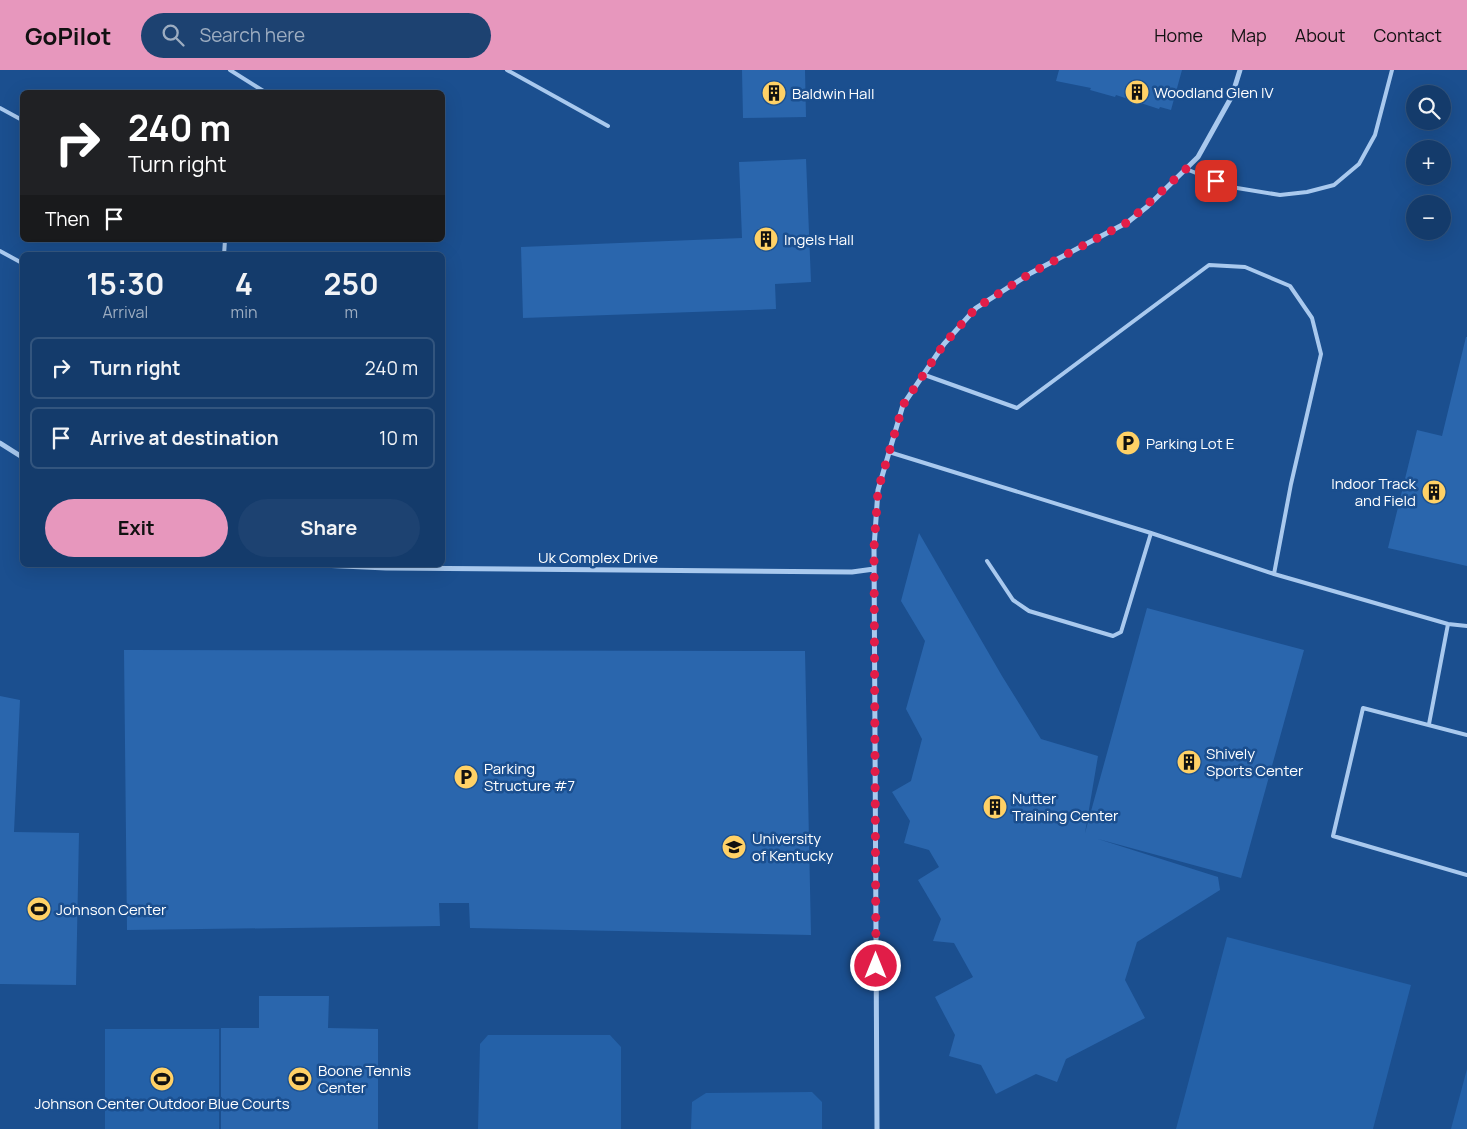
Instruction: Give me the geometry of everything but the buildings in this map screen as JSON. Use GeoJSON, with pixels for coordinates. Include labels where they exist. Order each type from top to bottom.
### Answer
{"type":"FeatureCollection","features":[{"type":"Feature","properties":{"kind":"street"},"geometry":{"type":"LineString","coordinates":[[877,1129],[874,570],[878,490],[903,405],[922,374],[944,344],[976,308],[1031,273],[1128,222],[1186,169],[1198,157],[1232,96],[1240,70]]}},
{"type":"Feature","properties":{"kind":"street"},"geometry":{"type":"LineString","coordinates":[[0,443],[20,456]]}},
{"type":"Feature","properties":{"kind":"street","name":"Uk Complex Drive"},"geometry":{"type":"LineString","coordinates":[[371,567],[852,572],[874,570]]}},
{"type":"Feature","properties":{"kind":"lane"},"geometry":{"type":"LineString","coordinates":[[230,70],[262,90]]}},
{"type":"Feature","properties":{"kind":"lane"},"geometry":{"type":"LineString","coordinates":[[508,70],[608,126]]}},
{"type":"Feature","properties":{"kind":"lane"},"geometry":{"type":"LineString","coordinates":[[1186,169],[1231,187],[1280,195],[1307,192],[1334,184],[1359,164],[1375,134],[1392,70]]}},
{"type":"Feature","properties":{"kind":"lane"},"geometry":{"type":"LineString","coordinates":[[0,108],[20,119]]}},
{"type":"Feature","properties":{"kind":"lane"},"geometry":{"type":"LineString","coordinates":[[0,251],[20,263]]}},
{"type":"Feature","properties":{"kind":"lane"},"geometry":{"type":"LineString","coordinates":[[922,374],[1017,408],[1210,266],[1244,267],[1290,286],[1312,318],[1322,354],[1291,484],[1274,574]]}},
{"type":"Feature","properties":{"kind":"lane"},"geometry":{"type":"LineString","coordinates":[[889,452],[1151,533],[1274,574],[1448,624],[1467,626]]}},
{"type":"Feature","properties":{"kind":"lane"},"geometry":{"type":"LineString","coordinates":[[987,561],[1013,600],[1029,611],[1113,636],[1121,632],[1151,533]]}},
{"type":"Feature","properties":{"kind":"lane"},"geometry":{"type":"LineString","coordinates":[[1429,724],[1448,624]]}},
{"type":"Feature","properties":{"kind":"lane"},"geometry":{"type":"LineString","coordinates":[[1467,735],[1363,708],[1333,836],[1467,875]]}},
{"type":"Feature","properties":{"kind":"shaded area"},"geometry":{"type":"Polygon","coordinates":[[[1227,937],[1411,985],[1373,1129],[1176,1129],[1227,937]]]}},
{"type":"Feature","properties":{"kind":"shaded area","name":"Johnson Center Outdoor Blue Courts"},"geometry":{"type":"Polygon","coordinates":[[[105,1029],[219,1029],[219,1129],[105,1129],[105,1029]]]}},
{"type":"Feature","properties":{"kind":"shaded area"},"geometry":{"type":"Polygon","coordinates":[[[488,1035],[610,1035],[621,1047],[621,1129],[478,1129],[480,1044],[488,1035]]]}},
{"type":"Feature","properties":{"kind":"shaded area"},"geometry":{"type":"Polygon","coordinates":[[[1467,1069],[1467,1129],[1451,1129],[1467,1069]]]}},
{"type":"Feature","properties":{"kind":"shaded area"},"geometry":{"type":"Polygon","coordinates":[[[812,1092],[822,1102],[822,1129],[691,1129],[692,1102],[706,1093],[812,1092]]]}},
{"type":"Feature","properties":{"kind":"place","name":"Woodland Glen IV"},"geometry":{"type":"Point","coordinates":[1137,92]}},
{"type":"Feature","properties":{"kind":"place","name":"Baldwin Hall"},"geometry":{"type":"Point","coordinates":[774,93]}},
{"type":"Feature","properties":{"kind":"place","name":"Ingels Hall"},"geometry":{"type":"Point","coordinates":[766,239]}},
{"type":"Feature","properties":{"kind":"place","name":"Parking Lot E"},"geometry":{"type":"Point","coordinates":[1128,443]}},
{"type":"Feature","properties":{"kind":"place","name":"Indoor Track and Field"},"geometry":{"type":"Point","coordinates":[1434,492]}},
{"type":"Feature","properties":{"kind":"place","name":"Shively Sports Center"},"geometry":{"type":"Point","coordinates":[1189,762]}},
{"type":"Feature","properties":{"kind":"place","name":"Parking Structure #7"},"geometry":{"type":"Point","coordinates":[466,777]}},
{"type":"Feature","properties":{"kind":"place","name":"Nutter Training Center"},"geometry":{"type":"Point","coordinates":[995,807]}},
{"type":"Feature","properties":{"kind":"place","name":"University of Kentucky"},"geometry":{"type":"Point","coordinates":[734,847]}},
{"type":"Feature","properties":{"kind":"place","name":"Johnson Center"},"geometry":{"type":"Point","coordinates":[39,909]}},
{"type":"Feature","properties":{"kind":"place","name":"Johnson Center Outdoor Blue Courts"},"geometry":{"type":"Point","coordinates":[162,1079]}},
{"type":"Feature","properties":{"kind":"place","name":"Boone Tennis Center"},"geometry":{"type":"Point","coordinates":[300,1079]}},
{"type":"Feature","properties":{"kind":"route"},"geometry":{"type":"LineString","coordinates":[[876,966],[874,548],[878,490],[903,405],[922,374],[944,344],[976,308],[1031,273],[1128,222],[1148,206],[1186,169],[1216,181]]}}]}
